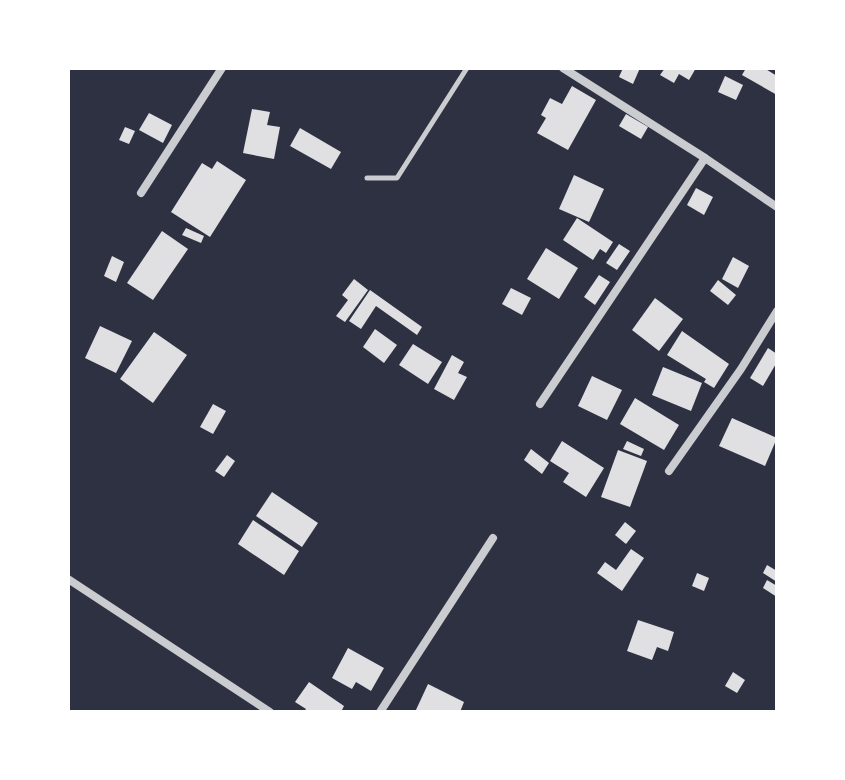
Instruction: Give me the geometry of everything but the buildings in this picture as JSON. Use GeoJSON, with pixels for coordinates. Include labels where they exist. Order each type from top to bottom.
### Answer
{"type":"FeatureCollection","features":[{"type":"Feature","properties":{"kind":"street"},"geometry":{"type":"LineString","coordinates":[[141,193],[222,68]]}},
{"type":"Feature","properties":{"kind":"street"},"geometry":{"type":"LineString","coordinates":[[563,68],[777,207]]}},
{"type":"Feature","properties":{"kind":"street"},"geometry":{"type":"LineString","coordinates":[[540,404],[705,158]]}},
{"type":"Feature","properties":{"kind":"street"},"geometry":{"type":"LineString","coordinates":[[669,471],[741,369],[777,311]]}},
{"type":"Feature","properties":{"kind":"street"},"geometry":{"type":"LineString","coordinates":[[380,712],[493,538]]}},
{"type":"Feature","properties":{"kind":"street"},"geometry":{"type":"LineString","coordinates":[[68,579],[270,712]]}},
{"type":"Feature","properties":{"kind":"lane"},"geometry":{"type":"LineString","coordinates":[[367,178],[397,178],[467,68]]}}]}
